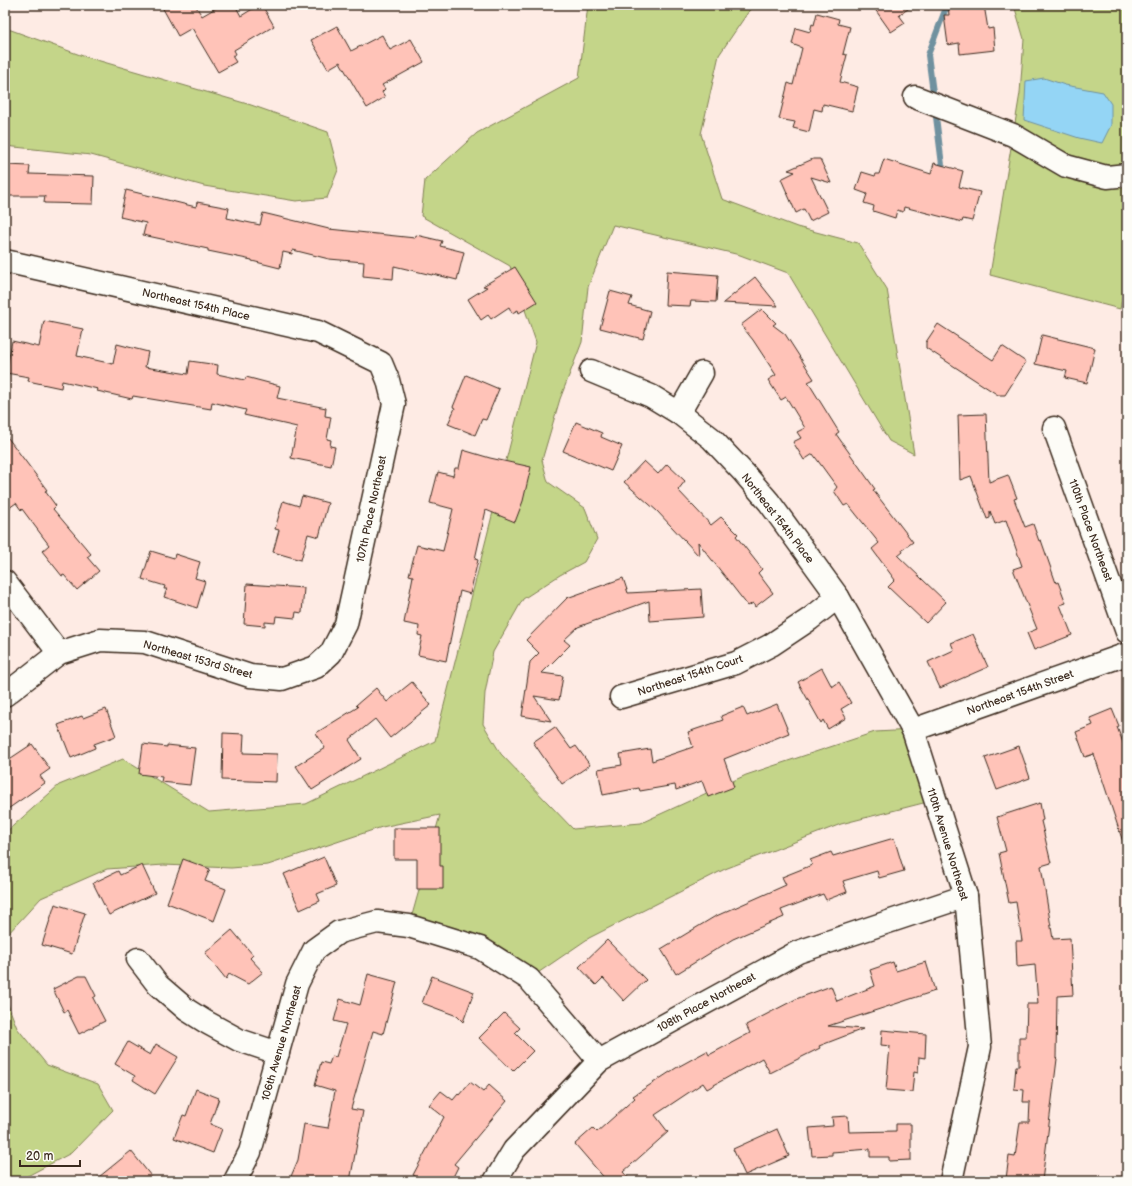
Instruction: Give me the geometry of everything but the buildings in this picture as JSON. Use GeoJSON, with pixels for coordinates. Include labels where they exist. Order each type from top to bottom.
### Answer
{"type":"FeatureCollection","features":[{"type":"Feature","properties":{"kind":"street"},"geometry":{"type":"LineString","coordinates":[[915,97],[1012,135],[1066,166],[1107,177],[1127,175]]}},
{"type":"Feature","properties":{"kind":"street","name":"Northeast 154th Place"},"geometry":{"type":"LineString","coordinates":[[5,261],[318,332],[380,363]]}},
{"type":"Feature","properties":{"kind":"street","name":"107th Place Northeast"},"geometry":{"type":"LineString","coordinates":[[331,653],[346,624],[394,404],[388,380],[380,363]]}},
{"type":"Feature","properties":{"kind":"street","name":"Northeast 154th Place"},"geometry":{"type":"LineString","coordinates":[[591,371],[651,396],[679,413],[711,438],[744,472],[769,502],[838,597]]}},
{"type":"Feature","properties":{"kind":"street"},"geometry":{"type":"LineString","coordinates":[[679,413],[702,373]]}},
{"type":"Feature","properties":{"kind":"street","name":"110th Place Northeast"},"geometry":{"type":"LineString","coordinates":[[1054,428],[1127,632]]}},
{"type":"Feature","properties":{"kind":"street"},"geometry":{"type":"LineString","coordinates":[[5,582],[59,653],[5,695]]}},
{"type":"Feature","properties":{"kind":"street","name":"Northeast 154th Court"},"geometry":{"type":"LineString","coordinates":[[621,697],[736,663],[771,645],[810,619],[838,597]]}},
{"type":"Feature","properties":{"kind":"street","name":"110th Avenue Northeast"},"geometry":{"type":"LineString","coordinates":[[838,597],[913,730],[966,896],[980,1047],[951,1181]]}},
{"type":"Feature","properties":{"kind":"street","name":"Northeast 153rd Street"},"geometry":{"type":"LineString","coordinates":[[59,653],[100,640],[145,642],[250,676],[282,679],[316,667],[331,653]]}},
{"type":"Feature","properties":{"kind":"street","name":"Northeast 154th Street"},"geometry":{"type":"LineString","coordinates":[[913,730],[1127,654]]}},
{"type":"Feature","properties":{"kind":"street","name":"108th Place Northeast"},"geometry":{"type":"LineString","coordinates":[[494,1181],[514,1150],[599,1061],[798,952],[966,896]]}},
{"type":"Feature","properties":{"kind":"street","name":"106th Avenue Northeast"},"geometry":{"type":"LineString","coordinates":[[235,1181],[250,1152],[297,984],[314,950],[339,932],[377,922],[409,926],[480,948],[529,979],[599,1061]]}},
{"type":"Feature","properties":{"kind":"street"},"geometry":{"type":"LineString","coordinates":[[138,959],[158,985],[187,1010],[239,1040],[278,1053]]}},
{"type":"Feature","properties":{"kind":"green space"},"geometry":{"type":"Polygon","coordinates":[[[588,5],[753,5],[719,55],[701,134],[722,199],[797,227],[858,243],[887,289],[914,454],[889,441],[788,273],[740,255],[613,225],[588,287],[582,342],[560,399],[542,460],[548,482],[585,508],[597,539],[584,562],[560,575],[523,599],[493,652],[485,693],[483,724],[501,754],[573,829],[641,823],[746,775],[875,732],[913,730],[935,800],[841,824],[725,869],[589,938],[529,979],[409,926],[440,815],[382,827],[268,865],[231,868],[164,865],[107,869],[41,898],[6,936],[5,941],[5,833],[59,785],[123,759],[209,812],[306,804],[435,741],[536,342],[510,266],[421,216],[425,180],[477,133],[579,78],[588,5]]]}},
{"type":"Feature","properties":{"kind":"green space"},"geometry":{"type":"Polygon","coordinates":[[[1014,5],[1127,5],[1127,275],[1120,309],[990,275],[1020,93],[1024,39],[1014,5]]]}},
{"type":"Feature","properties":{"kind":"green space"},"geometry":{"type":"Polygon","coordinates":[[[5,29],[83,56],[251,105],[328,132],[338,170],[327,198],[296,201],[204,186],[91,155],[5,146],[5,29]]]}},
{"type":"Feature","properties":{"kind":"green space"},"geometry":{"type":"Polygon","coordinates":[[[5,997],[17,1028],[47,1065],[98,1084],[113,1110],[71,1153],[18,1181],[5,1181],[5,997]]]}},
{"type":"Feature","properties":{"kind":"water"},"geometry":{"type":"Polygon","coordinates":[[[1044,78],[1065,85],[1103,92],[1111,104],[1111,125],[1102,143],[1079,138],[1024,120],[1026,81],[1044,78]]]}},
{"type":"Feature","properties":{"kind":"waterway"},"geometry":{"type":"LineString","coordinates":[[934,100],[928,55],[947,5]]}},
{"type":"Feature","properties":{"kind":"waterway"},"geometry":{"type":"LineString","coordinates":[[935,109],[942,165]]}}]}
